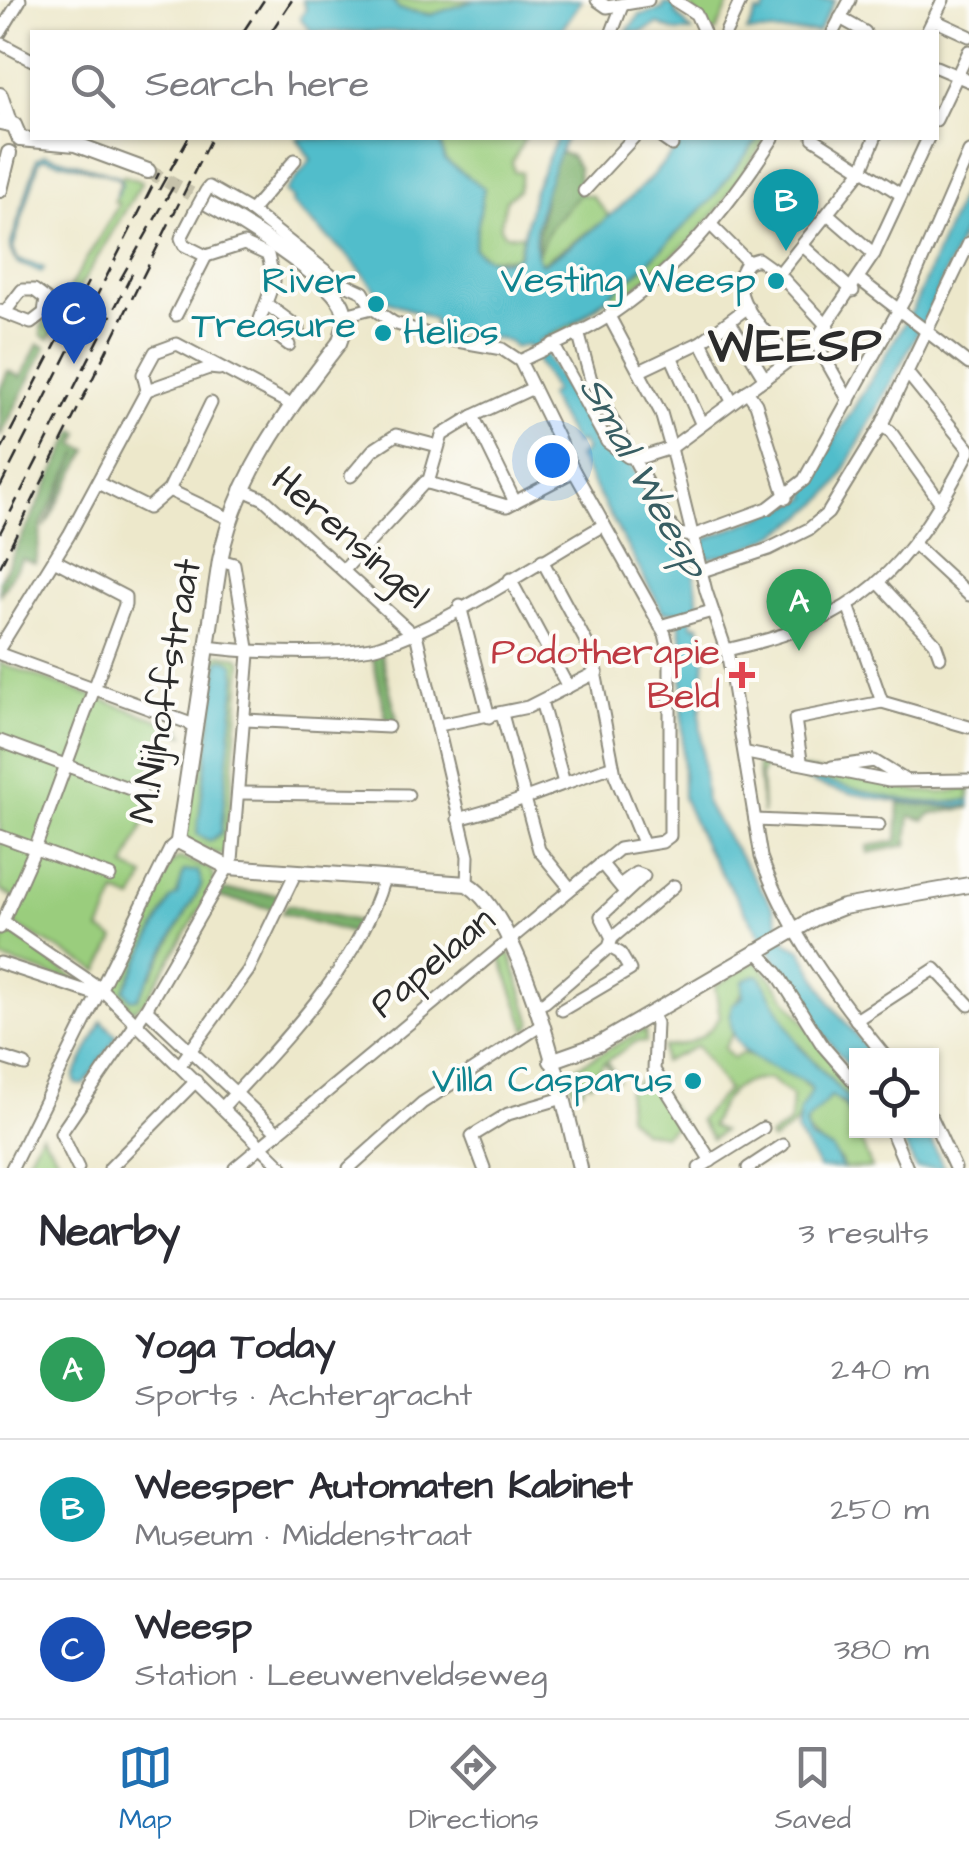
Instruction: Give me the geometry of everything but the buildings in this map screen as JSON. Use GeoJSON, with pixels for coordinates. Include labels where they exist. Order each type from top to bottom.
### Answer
{"type":"FeatureCollection","features":[{"type":"Feature","properties":{"kind":"main road"},"geometry":{"type":"LineString","coordinates":[[0,94],[5,122],[18,129],[20,140]]}},
{"type":"Feature","properties":{"kind":"main road"},"geometry":{"type":"LineString","coordinates":[[0,190],[5,153],[20,140],[94,148],[148,170]]}},
{"type":"Feature","properties":{"kind":"main road"},"geometry":{"type":"LineString","coordinates":[[201,197],[258,233],[336,296],[345,314]]}},
{"type":"Feature","properties":{"kind":"main road","name":"Herensingel"},"geometry":{"type":"LineString","coordinates":[[241,489],[267,437],[339,343],[345,314]]}},
{"type":"Feature","properties":{"kind":"main road","name":"M.Nijhoffstraat"},"geometry":{"type":"LineString","coordinates":[[178,841],[220,560],[241,489]]}},
{"type":"Feature","properties":{"kind":"main road"},"geometry":{"type":"LineString","coordinates":[[178,841],[228,867],[383,881],[468,884],[481,892],[510,938],[564,1098],[580,1168]]}},
{"type":"Feature","properties":{"kind":"main road"},"geometry":{"type":"LineString","coordinates":[[551,1060],[599,1044],[788,930],[843,907],[969,885]]}},
{"type":"Feature","properties":{"kind":"street"},"geometry":{"type":"LineString","coordinates":[[0,33],[20,0]]}},
{"type":"Feature","properties":{"kind":"street"},"geometry":{"type":"LineString","coordinates":[[598,0],[622,6],[648,0]]}},
{"type":"Feature","properties":{"kind":"street"},"geometry":{"type":"LineString","coordinates":[[727,30],[742,0]]}},
{"type":"Feature","properties":{"kind":"street"},"geometry":{"type":"LineString","coordinates":[[833,30],[850,0]]}},
{"type":"Feature","properties":{"kind":"street"},"geometry":{"type":"LineString","coordinates":[[928,30],[943,0]]}},
{"type":"Feature","properties":{"kind":"street"},"geometry":{"type":"LineString","coordinates":[[679,1],[696,14],[703,30]]}},
{"type":"Feature","properties":{"kind":"street"},"geometry":{"type":"LineString","coordinates":[[613,30],[622,6]]}},
{"type":"Feature","properties":{"kind":"street"},"geometry":{"type":"LineString","coordinates":[[840,18],[861,30]]}},
{"type":"Feature","properties":{"kind":"street"},"geometry":{"type":"LineString","coordinates":[[934,20],[969,36]]}},
{"type":"Feature","properties":{"kind":"street"},"geometry":{"type":"LineString","coordinates":[[0,43],[30,59]]}},
{"type":"Feature","properties":{"kind":"street"},"geometry":{"type":"LineString","coordinates":[[939,116],[964,78],[969,51]]}},
{"type":"Feature","properties":{"kind":"street"},"geometry":{"type":"LineString","coordinates":[[939,69],[964,78]]}},
{"type":"Feature","properties":{"kind":"street"},"geometry":{"type":"LineString","coordinates":[[584,191],[631,140]]}},
{"type":"Feature","properties":{"kind":"street"},"geometry":{"type":"LineString","coordinates":[[289,345],[259,322],[269,306],[275,270],[268,255],[244,244],[206,256],[184,246],[181,238],[201,197],[252,211],[336,280],[362,292],[372,308],[411,330],[502,349],[526,358],[609,316],[712,226],[772,140]]}},
{"type":"Feature","properties":{"kind":"street"},"geometry":{"type":"LineString","coordinates":[[815,140],[900,194]]}},
{"type":"Feature","properties":{"kind":"street"},"geometry":{"type":"LineString","coordinates":[[779,274],[862,170],[874,140]]}},
{"type":"Feature","properties":{"kind":"street"},"geometry":{"type":"LineString","coordinates":[[549,346],[607,442],[635,457],[671,448],[792,360],[828,326],[874,254],[925,140]]}},
{"type":"Feature","properties":{"kind":"street"},"geometry":{"type":"LineString","coordinates":[[697,553],[786,498],[804,480],[902,311],[969,152]]}},
{"type":"Feature","properties":{"kind":"street"},"geometry":{"type":"LineString","coordinates":[[252,211],[295,160]]}},
{"type":"Feature","properties":{"kind":"street"},"geometry":{"type":"LineString","coordinates":[[828,214],[874,254]]}},
{"type":"Feature","properties":{"kind":"street"},"geometry":{"type":"LineString","coordinates":[[712,226],[748,262]]}},
{"type":"Feature","properties":{"kind":"street"},"geometry":{"type":"LineString","coordinates":[[578,332],[592,380],[673,530],[697,553],[770,549],[823,519],[881,426],[908,374],[924,329],[969,243]]}},
{"type":"Feature","properties":{"kind":"street"},"geometry":{"type":"LineString","coordinates":[[803,246],[856,285],[902,311],[969,364]]}},
{"type":"Feature","properties":{"kind":"street"},"geometry":{"type":"LineString","coordinates":[[176,315],[206,256]]}},
{"type":"Feature","properties":{"kind":"street"},"geometry":{"type":"LineString","coordinates":[[792,360],[748,308],[738,285],[748,262],[758,259],[779,274],[828,326]]}},
{"type":"Feature","properties":{"kind":"street"},"geometry":{"type":"LineString","coordinates":[[269,306],[299,328]]}},
{"type":"Feature","properties":{"kind":"street"},"geometry":{"type":"LineString","coordinates":[[345,314],[372,308]]}},
{"type":"Feature","properties":{"kind":"street"},"geometry":{"type":"LineString","coordinates":[[640,372],[702,342],[748,308]]}},
{"type":"Feature","properties":{"kind":"street"},"geometry":{"type":"LineString","coordinates":[[609,316],[640,372],[671,448],[712,611],[726,650],[747,753],[755,820],[772,888],[788,930],[879,1048]]}},
{"type":"Feature","properties":{"kind":"street"},"geometry":{"type":"LineString","coordinates":[[730,322],[765,379]]}},
{"type":"Feature","properties":{"kind":"street"},"geometry":{"type":"LineString","coordinates":[[815,341],[850,401]]}},
{"type":"Feature","properties":{"kind":"street"},"geometry":{"type":"LineString","coordinates":[[702,342],[732,401]]}},
{"type":"Feature","properties":{"kind":"street"},"geometry":{"type":"LineString","coordinates":[[194,725],[0,651],[98,483],[146,390],[143,374],[155,352],[177,344],[290,404]]}},
{"type":"Feature","properties":{"kind":"street"},"geometry":{"type":"LineString","coordinates":[[526,358],[533,388],[574,471],[660,626],[712,611]]}},
{"type":"Feature","properties":{"kind":"street"},"geometry":{"type":"LineString","coordinates":[[672,358],[701,423]]}},
{"type":"Feature","properties":{"kind":"street"},"geometry":{"type":"LineString","coordinates":[[146,390],[210,368],[224,370]]}},
{"type":"Feature","properties":{"kind":"street"},"geometry":{"type":"LineString","coordinates":[[726,650],[796,632],[849,608],[915,546],[969,451],[908,374]]}},
{"type":"Feature","properties":{"kind":"street"},"geometry":{"type":"LineString","coordinates":[[344,570],[428,483],[442,435],[533,388]]}},
{"type":"Feature","properties":{"kind":"street"},"geometry":{"type":"LineString","coordinates":[[747,391],[756,404],[786,498]]}},
{"type":"Feature","properties":{"kind":"street"},"geometry":{"type":"LineString","coordinates":[[98,483],[148,508],[169,490],[211,403]]}},
{"type":"Feature","properties":{"kind":"street"},"geometry":{"type":"LineString","coordinates":[[473,416],[515,502]]}},
{"type":"Feature","properties":{"kind":"street"},"geometry":{"type":"LineString","coordinates":[[881,426],[890,431],[941,503]]}},
{"type":"Feature","properties":{"kind":"street"},"geometry":{"type":"LineString","coordinates":[[351,476],[374,450],[396,435],[438,446]]}},
{"type":"Feature","properties":{"kind":"street"},"geometry":{"type":"LineString","coordinates":[[428,483],[507,506],[574,471]]}},
{"type":"Feature","properties":{"kind":"street","name":"Herensingel"},"geometry":{"type":"LineString","coordinates":[[241,489],[264,499],[412,631],[439,724],[468,856],[468,884]]}},
{"type":"Feature","properties":{"kind":"street"},"geometry":{"type":"LineString","coordinates":[[169,490],[230,520]]}},
{"type":"Feature","properties":{"kind":"street"},"geometry":{"type":"LineString","coordinates":[[207,647],[249,654],[381,646],[604,525]]}},
{"type":"Feature","properties":{"kind":"street"},"geometry":{"type":"LineString","coordinates":[[915,546],[969,595]]}},
{"type":"Feature","properties":{"kind":"street"},"geometry":{"type":"LineString","coordinates":[[54,560],[125,597],[35,849],[1,925],[100,992],[136,1023],[283,1168]]}},
{"type":"Feature","properties":{"kind":"street"},"geometry":{"type":"LineString","coordinates":[[78,1168],[62,1133],[146,1009],[228,867],[249,654],[234,564],[220,560]]}},
{"type":"Feature","properties":{"kind":"street"},"geometry":{"type":"LineString","coordinates":[[542,560],[591,650],[614,766],[644,843]]}},
{"type":"Feature","properties":{"kind":"street"},"geometry":{"type":"LineString","coordinates":[[510,579],[568,686]]}},
{"type":"Feature","properties":{"kind":"street"},"geometry":{"type":"LineString","coordinates":[[878,582],[935,643],[940,657]]}},
{"type":"Feature","properties":{"kind":"street"},"geometry":{"type":"LineString","coordinates":[[460,606],[489,717]]}},
{"type":"Feature","properties":{"kind":"street"},"geometry":{"type":"LineString","coordinates":[[849,608],[882,702]]}},
{"type":"Feature","properties":{"kind":"street","name":"Papelaan"},"geometry":{"type":"LineString","coordinates":[[235,1168],[601,862],[626,844],[667,839],[672,823],[670,654],[660,626]]}},
{"type":"Feature","properties":{"kind":"street"},"geometry":{"type":"LineString","coordinates":[[439,724],[502,714],[541,701],[597,672]]}},
{"type":"Feature","properties":{"kind":"street"},"geometry":{"type":"LineString","coordinates":[[541,701],[564,783]]}},
{"type":"Feature","properties":{"kind":"street"},"geometry":{"type":"LineString","coordinates":[[800,760],[795,719],[882,702],[969,727]]}},
{"type":"Feature","properties":{"kind":"street"},"geometry":{"type":"LineString","coordinates":[[502,714],[539,850],[570,888]]}},
{"type":"Feature","properties":{"kind":"street"},"geometry":{"type":"LineString","coordinates":[[245,720],[388,727]]}},
{"type":"Feature","properties":{"kind":"street"},"geometry":{"type":"LineString","coordinates":[[0,741],[140,793]]}},
{"type":"Feature","properties":{"kind":"street"},"geometry":{"type":"LineString","coordinates":[[747,753],[832,767],[874,761],[905,780],[969,780]]}},
{"type":"Feature","properties":{"kind":"street"},"geometry":{"type":"LineString","coordinates":[[458,819],[526,802],[564,783],[614,766]]}},
{"type":"Feature","properties":{"kind":"street"},"geometry":{"type":"LineString","coordinates":[[238,793],[408,795]]}},
{"type":"Feature","properties":{"kind":"street"},"geometry":{"type":"LineString","coordinates":[[755,820],[879,824]]}},
{"type":"Feature","properties":{"kind":"street"},"geometry":{"type":"LineString","coordinates":[[0,836],[110,876]]}},
{"type":"Feature","properties":{"kind":"street","name":"M.Nijhoffstraat"},"geometry":{"type":"LineString","coordinates":[[12,1168],[171,847],[178,841]]}},
{"type":"Feature","properties":{"kind":"street"},"geometry":{"type":"LineString","coordinates":[[562,1010],[630,970],[611,942],[600,916],[624,889],[601,862]]}},
{"type":"Feature","properties":{"kind":"street"},"geometry":{"type":"LineString","coordinates":[[180,1065],[248,972],[295,874]]}},
{"type":"Feature","properties":{"kind":"street"},"geometry":{"type":"LineString","coordinates":[[222,1107],[268,1059],[370,920],[383,881]]}},
{"type":"Feature","properties":{"kind":"street"},"geometry":{"type":"LineString","coordinates":[[534,1006],[546,1002],[674,886]]}},
{"type":"Feature","properties":{"kind":"street"},"geometry":{"type":"LineString","coordinates":[[759,948],[822,1046],[849,1076]]}},
{"type":"Feature","properties":{"kind":"street"},"geometry":{"type":"LineString","coordinates":[[0,963],[100,992]]}},
{"type":"Feature","properties":{"kind":"street"},"geometry":{"type":"LineString","coordinates":[[856,1020],[935,968],[969,1005]]}},
{"type":"Feature","properties":{"kind":"street"},"geometry":{"type":"LineString","coordinates":[[146,1009],[188,1054],[278,1132]]}},
{"type":"Feature","properties":{"kind":"street"},"geometry":{"type":"LineString","coordinates":[[650,1014],[656,1023],[654,1070],[705,1164],[764,1128]]}},
{"type":"Feature","properties":{"kind":"street"},"geometry":{"type":"LineString","coordinates":[[349,1168],[422,1103],[540,1026]]}},
{"type":"Feature","properties":{"kind":"street"},"geometry":{"type":"LineString","coordinates":[[0,1057],[25,1065]]}},
{"type":"Feature","properties":{"kind":"street"},"geometry":{"type":"LineString","coordinates":[[110,1168],[196,1081]]}},
{"type":"Feature","properties":{"kind":"street"},"geometry":{"type":"LineString","coordinates":[[484,1168],[472,1136],[508,1114],[564,1098]]}},
{"type":"Feature","properties":{"kind":"street"},"geometry":{"type":"LineString","coordinates":[[939,1133],[955,1168]]}},
{"type":"Feature","properties":{"kind":"street"},"geometry":{"type":"LineString","coordinates":[[894,1138],[907,1168]]}},
{"type":"Feature","properties":{"kind":"street"},"geometry":{"type":"LineString","coordinates":[[748,1168],[783,1145]]}},
{"type":"Feature","properties":{"kind":"green space"},"geometry":{"type":"Polygon","coordinates":[[[392,0],[475,0],[436,15],[399,9],[392,0]]]}},
{"type":"Feature","properties":{"kind":"green space"},"geometry":{"type":"Polygon","coordinates":[[[692,0],[731,0],[717,30],[707,30],[689,5],[692,0]]]}},
{"type":"Feature","properties":{"kind":"green space"},"geometry":{"type":"Polygon","coordinates":[[[440,140],[524,140],[512,162],[514,171],[522,172],[518,190],[506,200],[500,228],[505,235],[523,235],[517,258],[487,258],[474,248],[482,187],[445,160],[440,140]]]}},
{"type":"Feature","properties":{"kind":"green space"},"geometry":{"type":"Polygon","coordinates":[[[757,140],[765,140],[719,208],[692,239],[610,308],[608,298],[574,325],[576,329],[551,341],[542,339],[576,322],[638,272],[711,200],[757,140]]]}},
{"type":"Feature","properties":{"kind":"green space"},"geometry":{"type":"Polygon","coordinates":[[[559,152],[571,156],[578,168],[580,194],[592,196],[610,217],[540,264],[536,254],[537,225],[559,152]]]}},
{"type":"Feature","properties":{"kind":"green space"},"geometry":{"type":"Polygon","coordinates":[[[559,152],[571,156],[578,168],[580,194],[550,227],[536,258],[546,182],[559,152]]]}},
{"type":"Feature","properties":{"kind":"green space"},"geometry":{"type":"Polygon","coordinates":[[[123,175],[142,182],[49,339],[42,336],[41,327],[56,303],[51,296],[64,297],[119,204],[114,202],[123,175]]]}},
{"type":"Feature","properties":{"kind":"green space"},"geometry":{"type":"Polygon","coordinates":[[[38,344],[46,347],[0,437],[0,390],[8,371],[21,377],[38,344]]]}},
{"type":"Feature","properties":{"kind":"green space"},"geometry":{"type":"Polygon","coordinates":[[[75,430],[80,433],[75,444],[88,450],[44,528],[79,452],[42,523],[36,564],[22,559],[0,594],[0,581],[75,430]]]}},
{"type":"Feature","properties":{"kind":"green space"},"geometry":{"type":"Polygon","coordinates":[[[381,652],[398,724],[386,719],[372,654],[381,652]]]}},
{"type":"Feature","properties":{"kind":"green space"},"geometry":{"type":"Polygon","coordinates":[[[220,654],[239,657],[242,663],[226,851],[221,855],[191,844],[181,834],[212,659],[220,654]],[[219,661],[198,834],[206,840],[221,833],[234,664],[219,661]]]}},
{"type":"Feature","properties":{"kind":"green space"},"geometry":{"type":"Polygon","coordinates":[[[0,663],[181,728],[184,735],[164,730],[154,800],[125,867],[145,876],[133,900],[116,893],[100,930],[115,939],[99,971],[11,923],[19,900],[0,890],[0,663]]]}},
{"type":"Feature","properties":{"kind":"green space"},"geometry":{"type":"Polygon","coordinates":[[[762,761],[919,791],[942,793],[969,788],[969,800],[944,803],[893,798],[766,765],[761,774],[763,814],[757,764],[762,761]]]}},
{"type":"Feature","properties":{"kind":"green space"},"geometry":{"type":"Polygon","coordinates":[[[899,803],[969,808],[931,814],[924,820],[910,816],[907,845],[868,853],[868,846],[897,841],[899,803]]]}},
{"type":"Feature","properties":{"kind":"green space"},"geometry":{"type":"Polygon","coordinates":[[[180,858],[212,870],[215,884],[146,1000],[133,1011],[112,986],[170,864],[180,858]],[[184,871],[177,895],[171,899],[124,990],[151,977],[202,884],[184,871]]]}},
{"type":"Feature","properties":{"kind":"green space"},"geometry":{"type":"Polygon","coordinates":[[[218,890],[281,895],[274,909],[215,896],[218,890]]]}},
{"type":"Feature","properties":{"kind":"green space"},"geometry":{"type":"Polygon","coordinates":[[[287,905],[362,922],[355,934],[282,913],[287,905]]]}},
{"type":"Feature","properties":{"kind":"green space"},"geometry":{"type":"Polygon","coordinates":[[[6,931],[14,933],[83,985],[0,958],[6,931]]]}},
{"type":"Feature","properties":{"kind":"green space"},"geometry":{"type":"Polygon","coordinates":[[[501,950],[510,954],[532,1023],[527,1030],[499,953],[501,950]]]}},
{"type":"Feature","properties":{"kind":"green space"},"geometry":{"type":"Polygon","coordinates":[[[757,960],[840,1069],[849,1090],[849,1102],[794,1039],[760,976],[754,975],[736,1002],[733,1033],[724,1048],[733,1058],[743,1053],[794,1075],[812,1090],[796,1124],[772,1141],[769,1137],[790,1123],[792,1096],[770,1079],[739,1086],[720,1106],[711,1126],[722,1131],[712,1139],[699,1120],[727,1090],[697,1046],[663,1062],[663,1047],[701,1037],[720,1017],[715,986],[757,960]]]}},
{"type":"Feature","properties":{"kind":"green space"},"geometry":{"type":"Polygon","coordinates":[[[645,1029],[646,1042],[637,1041],[607,1061],[619,1081],[604,1062],[591,1084],[585,1082],[582,1090],[572,1087],[570,1076],[575,1068],[645,1029]]]}},
{"type":"Feature","properties":{"kind":"green space"},"geometry":{"type":"Polygon","coordinates":[[[651,1073],[663,1094],[661,1102],[669,1104],[681,1121],[664,1135],[642,1131],[627,1116],[628,1088],[651,1073]]]}},
{"type":"Feature","properties":{"kind":"green space"},"geometry":{"type":"Polygon","coordinates":[[[831,1096],[847,1108],[849,1138],[860,1138],[872,1168],[843,1168],[841,1161],[806,1131],[807,1119],[831,1096]]]}},
{"type":"Feature","properties":{"kind":"green space"},"geometry":{"type":"Polygon","coordinates":[[[41,1134],[65,1168],[23,1168],[41,1134]]]}},
{"type":"Feature","properties":{"kind":"water"},"geometry":{"type":"Polygon","coordinates":[[[302,0],[392,0],[399,9],[431,15],[475,0],[582,0],[561,30],[310,30],[300,19],[306,9],[302,0]]]}},
{"type":"Feature","properties":{"kind":"water"},"geometry":{"type":"Polygon","coordinates":[[[770,0],[835,0],[819,30],[748,30],[757,12],[762,14],[770,0]]]}},
{"type":"Feature","properties":{"kind":"water"},"geometry":{"type":"Polygon","coordinates":[[[664,3],[677,7],[675,12],[690,30],[672,30],[658,24],[645,30],[628,30],[640,15],[663,9],[664,3]]]}},
{"type":"Feature","properties":{"kind":"water"},"geometry":{"type":"Polygon","coordinates":[[[298,140],[440,140],[445,160],[484,188],[474,248],[502,261],[519,255],[534,190],[556,140],[565,140],[537,222],[535,240],[542,264],[619,208],[682,140],[757,140],[711,200],[638,272],[576,322],[538,341],[563,386],[569,384],[598,433],[591,437],[596,446],[603,443],[626,458],[659,521],[690,551],[702,547],[706,539],[808,498],[807,486],[913,309],[969,176],[969,219],[929,311],[837,484],[813,508],[766,540],[732,553],[692,560],[699,604],[689,611],[693,626],[699,625],[705,658],[700,716],[706,804],[773,907],[786,942],[801,950],[833,1007],[866,1048],[849,1048],[849,1066],[817,1027],[705,847],[683,798],[682,643],[678,612],[663,612],[578,457],[586,450],[581,441],[575,444],[548,396],[554,391],[528,345],[514,347],[509,341],[435,327],[433,319],[383,299],[352,260],[291,203],[293,199],[285,192],[311,160],[298,140]]]}},
{"type":"Feature","properties":{"kind":"water"},"geometry":{"type":"Polygon","coordinates":[[[45,154],[119,176],[122,184],[115,198],[121,183],[118,177],[45,158],[39,162],[13,248],[18,260],[44,268],[42,272],[17,263],[10,247],[37,159],[45,154]]]}},
{"type":"Feature","properties":{"kind":"water"},"geometry":{"type":"Polygon","coordinates":[[[227,659],[234,664],[236,677],[221,833],[210,841],[197,834],[219,660],[227,659]]]}},
{"type":"Feature","properties":{"kind":"water"},"geometry":{"type":"Polygon","coordinates":[[[796,773],[882,796],[926,802],[969,800],[969,805],[931,805],[878,798],[827,787],[796,773]]]}},
{"type":"Feature","properties":{"kind":"water"},"geometry":{"type":"Polygon","coordinates":[[[184,871],[198,871],[202,884],[138,998],[131,999],[124,990],[171,899],[177,895],[184,871]]]}},
{"type":"Feature","properties":{"kind":"water"},"geometry":{"type":"Polygon","coordinates":[[[760,976],[799,1046],[849,1100],[849,1114],[844,1103],[831,1096],[805,1124],[810,1139],[832,1149],[843,1168],[819,1168],[797,1132],[800,1110],[812,1091],[808,1084],[754,1057],[735,1037],[732,1005],[743,997],[743,981],[760,976]]]}},
{"type":"Feature","properties":{"kind":"water"},"geometry":{"type":"Polygon","coordinates":[[[102,1021],[117,1036],[84,1085],[76,1084],[74,1077],[102,1021]]]}},
{"type":"Feature","properties":{"kind":"water"},"geometry":{"type":"Polygon","coordinates":[[[901,1138],[929,1138],[944,1168],[916,1168],[901,1138]]]}},
{"type":"Feature","properties":{"kind":"tunnel"},"geometry":{"type":"LineString","coordinates":[[148,171],[191,194]]}},
{"type":"Feature","properties":{"kind":"railway"},"geometry":{"type":"LineString","coordinates":[[244,30],[264,0]]}},
{"type":"Feature","properties":{"kind":"railway"},"geometry":{"type":"LineString","coordinates":[[272,30],[292,0]]}},
{"type":"Feature","properties":{"kind":"railway"},"geometry":{"type":"LineString","coordinates":[[159,190],[187,140]]}},
{"type":"Feature","properties":{"kind":"railway"},"geometry":{"type":"LineString","coordinates":[[0,567],[210,140]]}},
{"type":"Feature","properties":{"kind":"railway"},"geometry":{"type":"LineString","coordinates":[[0,487],[159,173]]}},
{"type":"Feature","properties":{"kind":"railway"},"geometry":{"type":"LineString","coordinates":[[120,280],[177,180]]}},
{"type":"Feature","properties":{"kind":"railway"},"geometry":{"type":"LineString","coordinates":[[0,533],[134,270]]}},
{"type":"Feature","properties":{"kind":"railway"},"geometry":{"type":"LineString","coordinates":[[0,452],[88,282]]}},
{"type":"Feature","properties":{"kind":"place","name":"Weesper Automaten Kabinet"},"geometry":{"type":"Point","coordinates":[786,251]}},
{"type":"Feature","properties":{"kind":"place","name":"Vesting Weesp"},"geometry":{"type":"Point","coordinates":[776,281]}},
{"type":"Feature","properties":{"kind":"place","name":"River Treasure"},"geometry":{"type":"Point","coordinates":[376,304]}},
{"type":"Feature","properties":{"kind":"place","name":"Helios"},"geometry":{"type":"Point","coordinates":[383,333]}},
{"type":"Feature","properties":{"kind":"place","name":"Weesp"},"geometry":{"type":"Point","coordinates":[74,364]}},
{"type":"Feature","properties":{"kind":"place","name":"Yoga Today"},"geometry":{"type":"Point","coordinates":[799,651]}},
{"type":"Feature","properties":{"kind":"place","name":"Podotherapie Beld"},"geometry":{"type":"Point","coordinates":[742,675]}},
{"type":"Feature","properties":{"kind":"place","name":"Villa Casparus"},"geometry":{"type":"Point","coordinates":[693,1081]}},
{"type":"Feature","properties":{"kind":"district","name":"WEESP"},"geometry":{"type":"Point","coordinates":[796,347]}},
{"type":"Feature","properties":{"kind":"water label","name":"Smal Weesp"},"geometry":{"type":"Point","coordinates":[643,477]}}]}
